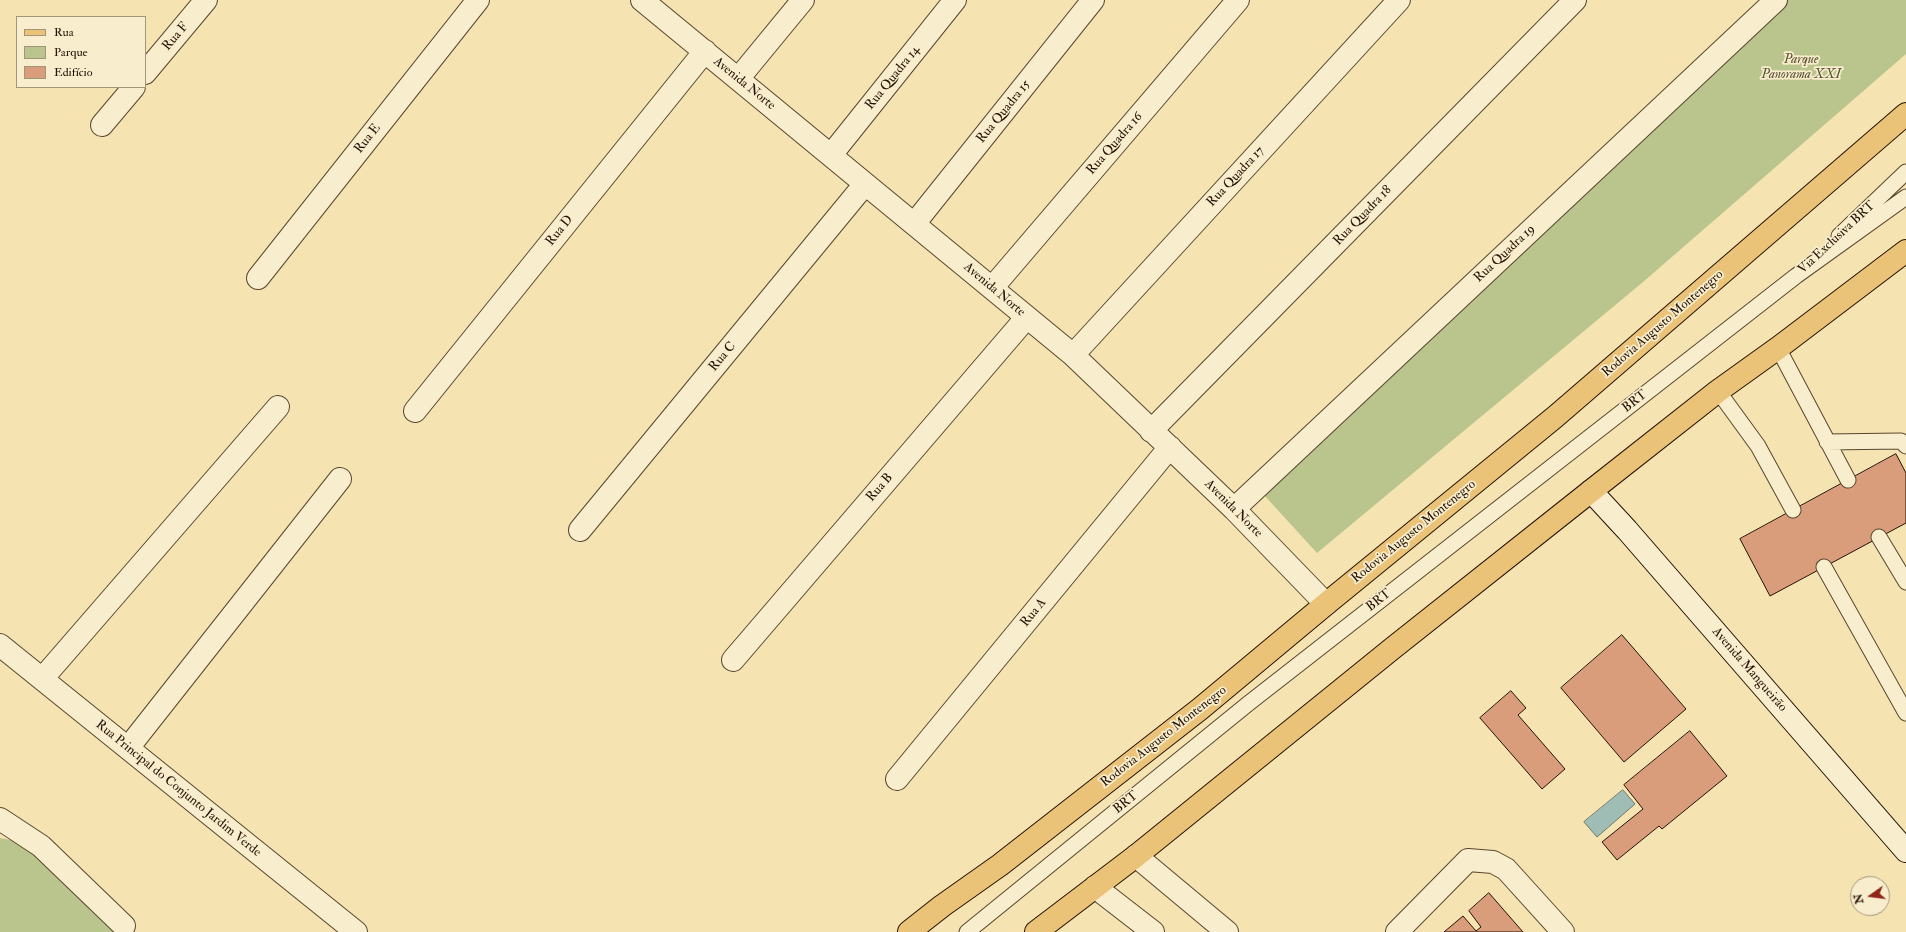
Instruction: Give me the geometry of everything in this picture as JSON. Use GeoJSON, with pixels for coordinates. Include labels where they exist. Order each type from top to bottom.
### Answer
{"type":"FeatureCollection","features":[{"type":"Feature","properties":{"kind":"main road","name":"Rodovia Augusto Montenegro"},"geometry":{"type":"LineString","coordinates":[[909,932],[942,906],[1000,865],[1200,709],[1555,417],[1906,114]]}},
{"type":"Feature","properties":{"kind":"main road"},"geometry":{"type":"LineString","coordinates":[[1036,932],[1136,856],[1399,643],[1718,391],[1778,348],[1906,251]]}},
{"type":"Feature","properties":{"kind":"street","name":"Rua F"},"geometry":{"type":"LineString","coordinates":[[146,73],[206,0]]}},
{"type":"Feature","properties":{"kind":"street","name":"Rua E"},"geometry":{"type":"LineString","coordinates":[[258,278],[478,0]]}},
{"type":"Feature","properties":{"kind":"street"},"geometry":{"type":"LineString","coordinates":[[738,79],[803,0]]}},
{"type":"Feature","properties":{"kind":"street","name":"Rua Quadra 14"},"geometry":{"type":"LineString","coordinates":[[831,155],[956,0]]}},
{"type":"Feature","properties":{"kind":"street","name":"Rua Quadra 15"},"geometry":{"type":"LineString","coordinates":[[914,224],[1093,0]]}},
{"type":"Feature","properties":{"kind":"street","name":"Rua Quadra 16"},"geometry":{"type":"LineString","coordinates":[[992,288],[1238,0]]}},
{"type":"Feature","properties":{"kind":"street","name":"Rua Quadra 17"},"geometry":{"type":"LineString","coordinates":[[1073,355],[1399,0]]}},
{"type":"Feature","properties":{"kind":"street","name":"Rua Quadra 18"},"geometry":{"type":"LineString","coordinates":[[1151,431],[1575,0]]}},
{"type":"Feature","properties":{"kind":"street","name":"Rua Quadra 19"},"geometry":{"type":"LineString","coordinates":[[1234,509],[1776,0]]}},
{"type":"Feature","properties":{"kind":"street","name":"Avenida Norte"},"geometry":{"type":"LineString","coordinates":[[654,4],[738,79],[1073,355],[1234,509],[1326,604]]}},
{"type":"Feature","properties":{"kind":"street","name":"Rua D"},"geometry":{"type":"LineString","coordinates":[[415,411],[705,51]]}},
{"type":"Feature","properties":{"kind":"street"},"geometry":{"type":"LineString","coordinates":[[102,125],[133,88]]}},
{"type":"Feature","properties":{"kind":"street","name":"Rua C"},"geometry":{"type":"LineString","coordinates":[[580,530],[865,184]]}},
{"type":"Feature","properties":{"kind":"street","name":"Rua B"},"geometry":{"type":"LineString","coordinates":[[733,660],[1027,317]]}},
{"type":"Feature","properties":{"kind":"street"},"geometry":{"type":"LineString","coordinates":[[42,679],[278,407]]}},
{"type":"Feature","properties":{"kind":"street","name":"Rua A"},"geometry":{"type":"LineString","coordinates":[[897,779],[1170,447]]}},
{"type":"Feature","properties":{"kind":"street"},"geometry":{"type":"LineString","coordinates":[[128,748],[340,480]]}},
{"type":"Feature","properties":{"kind":"street","name":"Avenida Mangueirão"},"geometry":{"type":"LineString","coordinates":[[1591,491],[1906,851]]}},
{"type":"Feature","properties":{"kind":"street","name":"Rua Principal do Conjunto Jardim Verde"},"geometry":{"type":"LineString","coordinates":[[0,645],[356,932]]}},
{"type":"Feature","properties":{"kind":"street"},"geometry":{"type":"LineString","coordinates":[[0,819],[41,846],[124,926]]}},
{"type":"Feature","properties":{"kind":"street"},"geometry":{"type":"LineString","coordinates":[[1136,856],[1227,932]]}},
{"type":"Feature","properties":{"kind":"street"},"geometry":{"type":"LineString","coordinates":[[1398,932],[1468,860],[1493,862],[1506,869],[1562,932]]}},
{"type":"Feature","properties":{"kind":"street"},"geometry":{"type":"LineString","coordinates":[[1096,887],[1153,932]]}},
{"type":"Feature","properties":{"kind":"lane","name":"Via Exclusiva BRT"},"geometry":{"type":"LineString","coordinates":[[1796,276],[1906,172]]}},
{"type":"Feature","properties":{"kind":"lane","name":"Via Exclusiva BRT"},"geometry":{"type":"LineString","coordinates":[[1796,276],[1906,197]]}},
{"type":"Feature","properties":{"kind":"lane","name":"BRT"},"geometry":{"type":"LineString","coordinates":[[968,932],[1249,703],[1796,276]]}},
{"type":"Feature","properties":{"kind":"lane"},"geometry":{"type":"LineString","coordinates":[[1778,348],[1848,480]]}},
{"type":"Feature","properties":{"kind":"lane"},"geometry":{"type":"LineString","coordinates":[[1718,391],[1758,446],[1793,510]]}},
{"type":"Feature","properties":{"kind":"lane"},"geometry":{"type":"LineString","coordinates":[[1827,442],[1901,441],[1906,446]]}},
{"type":"Feature","properties":{"kind":"lane"},"geometry":{"type":"LineString","coordinates":[[1880,537],[1906,582]]}},
{"type":"Feature","properties":{"kind":"lane"},"geometry":{"type":"LineString","coordinates":[[1824,567],[1906,713]]}},
{"type":"Feature","properties":{"kind":"green space","name":"Parque Panorama XXI"},"geometry":{"type":"Polygon","coordinates":[[[1788,0],[1906,0],[1906,54],[1643,282],[1317,553],[1264,495],[1788,0]]]}},
{"type":"Feature","properties":{"kind":"green space"},"geometry":{"type":"Polygon","coordinates":[[[0,838],[41,846],[122,932],[0,932],[0,838]]]}},
{"type":"Feature","properties":{"kind":"water"},"geometry":{"type":"Polygon","coordinates":[[[1623,790],[1635,804],[1597,837],[1584,822],[1623,790]]]}},
{"type":"Feature","properties":{"kind":"building"},"geometry":{"type":"Polygon","coordinates":[[[1896,454],[1906,473],[1906,523],[1770,596],[1740,539],[1896,454]]]}},
{"type":"Feature","properties":{"kind":"building"},"geometry":{"type":"Polygon","coordinates":[[[1622,635],[1686,709],[1624,762],[1561,688],[1622,635]]]}},
{"type":"Feature","properties":{"kind":"building"},"geometry":{"type":"Polygon","coordinates":[[[1511,691],[1526,708],[1518,715],[1565,769],[1542,789],[1480,718],[1511,691]]]}},
{"type":"Feature","properties":{"kind":"building"},"geometry":{"type":"Polygon","coordinates":[[[1690,731],[1727,776],[1662,829],[1659,826],[1617,860],[1602,842],[1643,809],[1624,785],[1690,731]]]}},
{"type":"Feature","properties":{"kind":"building"},"geometry":{"type":"Polygon","coordinates":[[[1489,893],[1523,932],[1444,932],[1463,916],[1476,931],[1481,927],[1469,911],[1489,893]]]}}]}
